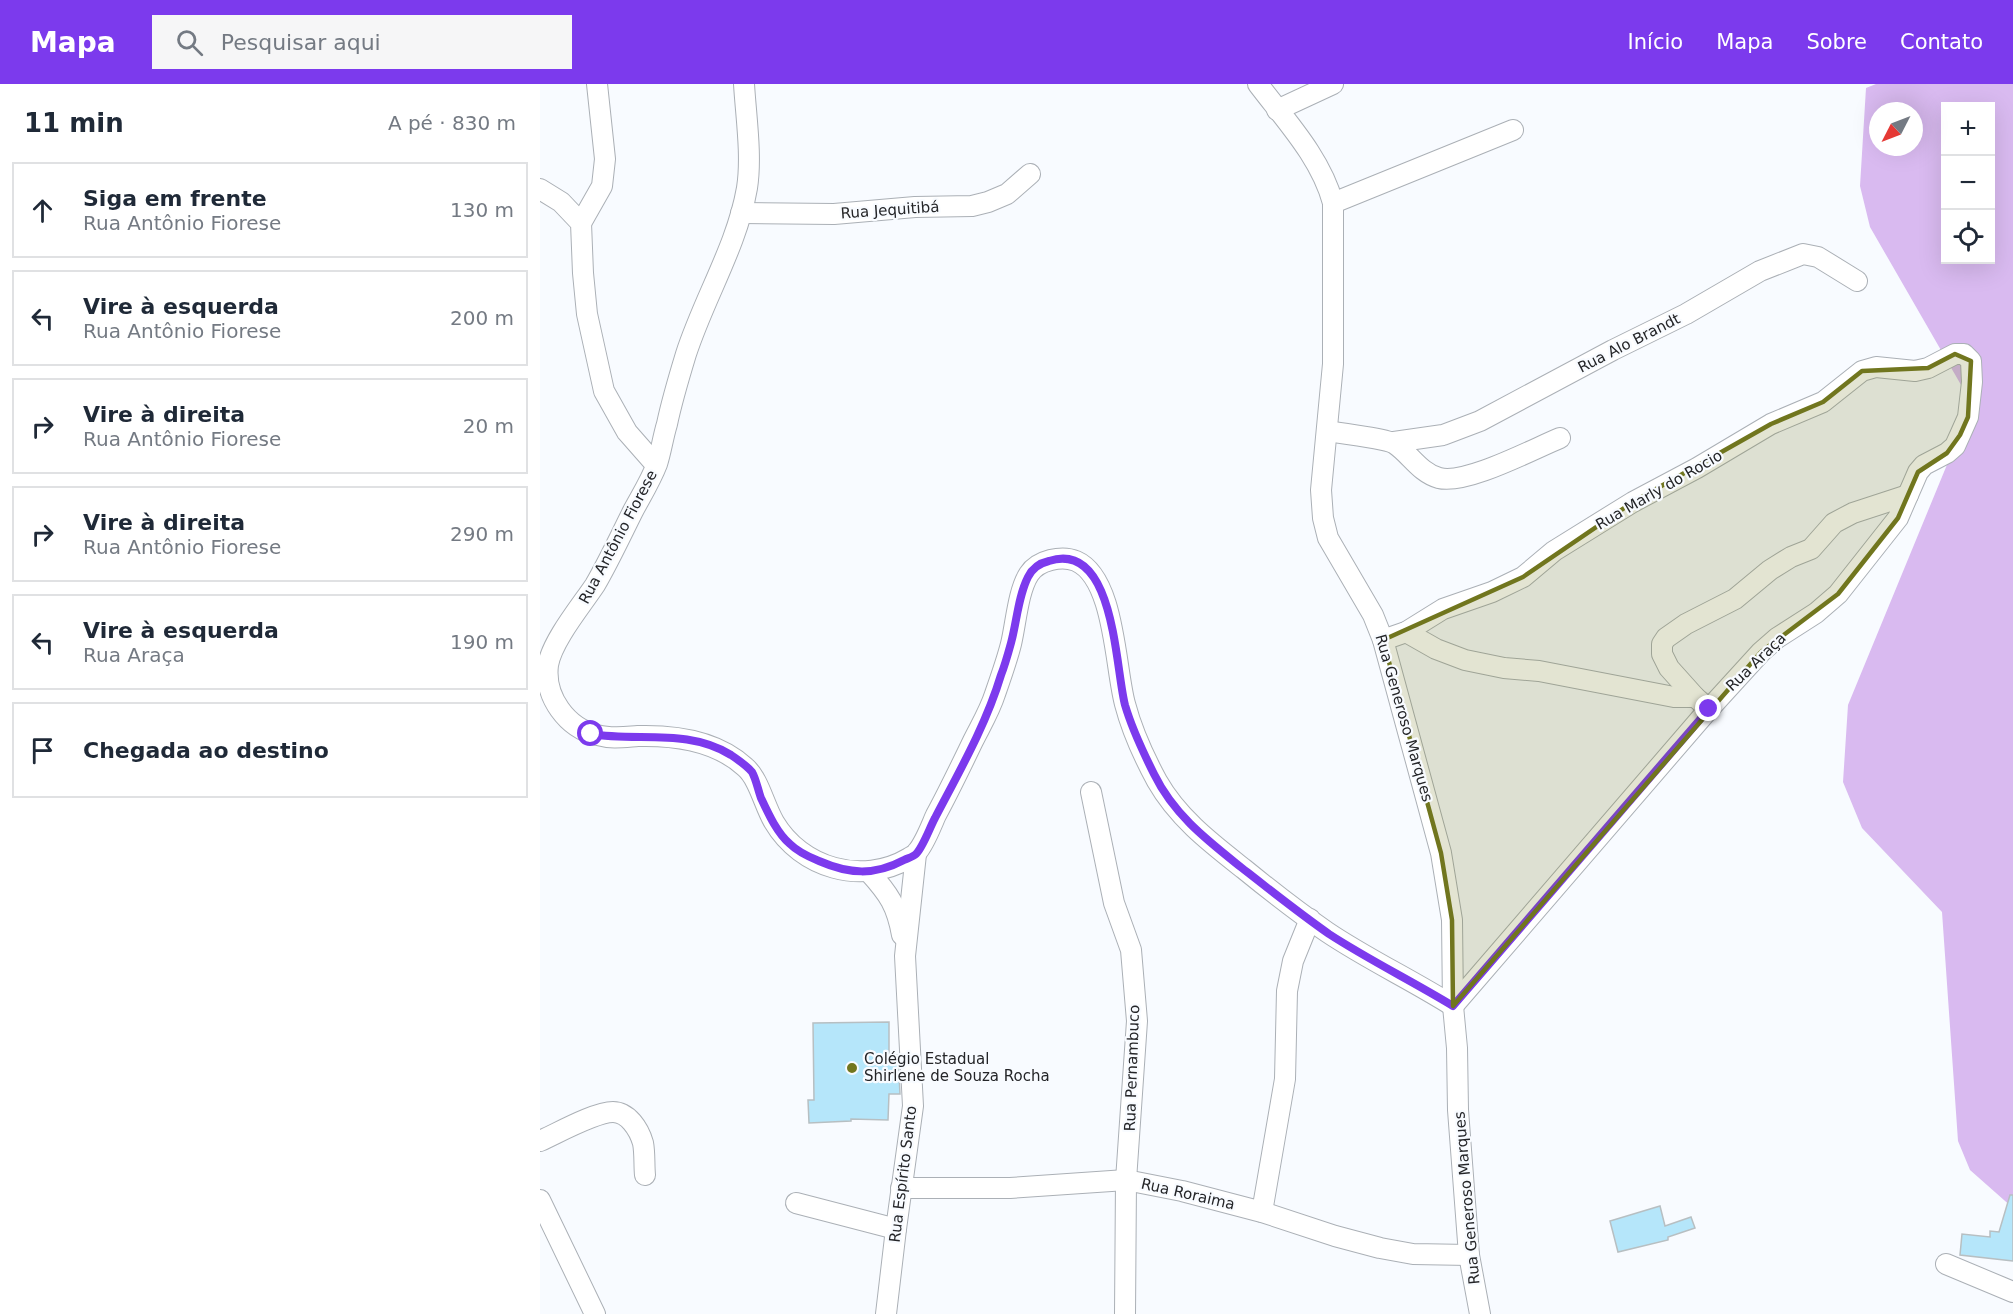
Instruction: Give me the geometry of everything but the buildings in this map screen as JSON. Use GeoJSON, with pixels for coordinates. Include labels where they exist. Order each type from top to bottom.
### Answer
{"type":"FeatureCollection","features":[{"type":"Feature","properties":{"kind":"street"},"geometry":{"type":"LineString","coordinates":[[597,84],[605,159],[602,186],[582,223],[587,314],[604,391],[627,432],[656,465]]}},
{"type":"Feature","properties":{"kind":"street","name":"Rua Antônio Fiorese"},"geometry":{"type":"LineString","coordinates":[[744,84],[748,182],[741,213],[722,266],[694,330],[677,383],[656,465],[598,581],[556,645],[548,662],[549,691],[570,722],[591,734],[614,738],[643,736],[675,738],[711,745],[732,756],[752,772],[774,823],[789,844],[805,855],[847,872],[869,872],[895,866],[916,854]]}},
{"type":"Feature","properties":{"kind":"street","name":"Rua Generoso Marques"},"geometry":{"type":"LineString","coordinates":[[1258,84],[1311,155],[1328,186],[1333,203],[1333,364],[1321,490],[1323,518],[1328,538],[1373,615],[1383,640],[1441,853],[1452,920],[1458,1110],[1469,1255],[1480,1314]]}},
{"type":"Feature","properties":{"kind":"street"},"geometry":{"type":"LineString","coordinates":[[1277,110],[1333,84]]}},
{"type":"Feature","properties":{"kind":"street"},"geometry":{"type":"LineString","coordinates":[[1333,203],[1514,130]]}},
{"type":"Feature","properties":{"kind":"street","name":"Rua Jequitibá"},"geometry":{"type":"LineString","coordinates":[[741,213],[834,214],[915,207],[972,206],[1007,194],[1029,174]]}},
{"type":"Feature","properties":{"kind":"street"},"geometry":{"type":"LineString","coordinates":[[540,189],[561,202],[582,223]]}},
{"type":"Feature","properties":{"kind":"street","name":"Rua Alo Brandt"},"geometry":{"type":"LineString","coordinates":[[1328,431],[1394,442],[1443,435],[1480,421],[1686,314],[1760,271],[1803,254],[1818,257],[1857,281]]}},
{"type":"Feature","properties":{"kind":"street","name":"Rua Araça"},"geometry":{"type":"LineString","coordinates":[[1453,1006],[1702,703],[1777,638],[1816,613],[1838,594],[1898,518],[1918,472],[1924,465],[1947,453],[1954,446],[1968,417],[1972,382],[1971,361],[1964,354],[1954,354],[1941,363]]}},
{"type":"Feature","properties":{"kind":"street","name":"Rua Marly do Rocio"},"geometry":{"type":"LineString","coordinates":[[1383,640],[1406,632],[1443,609],[1492,592],[1523,577],[1554,551],[1633,502],[1697,468],[1771,424],[1823,402],[1862,372],[1876,368],[1915,370],[1941,363]]}},
{"type":"Feature","properties":{"kind":"street"},"geometry":{"type":"LineString","coordinates":[[1394,442],[1420,467],[1437,478],[1451,479],[1479,472],[1560,438]]}},
{"type":"Feature","properties":{"kind":"street"},"geometry":{"type":"LineString","coordinates":[[1702,703],[1669,668],[1662,654],[1662,644],[1666,638],[1686,624],[1735,599],[1784,561],[1811,549],[1834,523],[1853,513],[1908,495]]}},
{"type":"Feature","properties":{"kind":"street"},"geometry":{"type":"LineString","coordinates":[[916,854],[994,698],[1029,574],[1038,565],[1050,560],[1073,559],[1091,572],[1104,596],[1113,633],[1125,705],[1138,742],[1158,782],[1179,814],[1215,846],[1330,934],[1453,1006]]}},
{"type":"Feature","properties":{"kind":"street"},"geometry":{"type":"LineString","coordinates":[[1406,632],[1437,649],[1465,660],[1504,668],[1539,671],[1702,703]]}},
{"type":"Feature","properties":{"kind":"street","name":"Rua Pernambuco"},"geometry":{"type":"LineString","coordinates":[[1091,792],[1114,903],[1131,950],[1137,1021],[1126,1180],[1125,1314]]}},
{"type":"Feature","properties":{"kind":"street","name":"Rua Espírito Santo"},"geometry":{"type":"LineString","coordinates":[[886,1314],[913,1106],[905,956],[916,854]]}},
{"type":"Feature","properties":{"kind":"street"},"geometry":{"type":"LineString","coordinates":[[869,872],[891,900],[899,916],[905,956]]}},
{"type":"Feature","properties":{"kind":"street"},"geometry":{"type":"LineString","coordinates":[[1262,1212],[1285,1079],[1287,991],[1293,961],[1310,919]]}},
{"type":"Feature","properties":{"kind":"street"},"geometry":{"type":"LineString","coordinates":[[540,1141],[600,1114],[614,1112],[626,1116],[636,1127],[643,1143],[645,1175]]}},
{"type":"Feature","properties":{"kind":"street","name":"Rua Roraima"},"geometry":{"type":"LineString","coordinates":[[901,1188],[1010,1188],[1126,1180],[1182,1191],[1262,1212],[1380,1248],[1413,1254],[1469,1255]]}},
{"type":"Feature","properties":{"kind":"street"},"geometry":{"type":"LineString","coordinates":[[540,1200],[595,1314]]}},
{"type":"Feature","properties":{"kind":"street"},"geometry":{"type":"LineString","coordinates":[[796,1203],[896,1229]]}},
{"type":"Feature","properties":{"kind":"street"},"geometry":{"type":"LineString","coordinates":[[1947,1264],[2013,1292]]}},
{"type":"Feature","properties":{"kind":"highlighted area"},"geometry":{"type":"Polygon","coordinates":[[[1955,354],[1971,361],[1968,417],[1960,435],[1947,453],[1918,472],[1898,518],[1838,594],[1761,652],[1453,1006],[1452,920],[1441,853],[1383,640],[1523,577],[1633,502],[1771,424],[1823,402],[1862,371],[1928,368],[1955,354]]]}},
{"type":"Feature","properties":{"kind":"shaded area"},"geometry":{"type":"Polygon","coordinates":[[[1876,84],[2013,84],[2013,1208],[1970,1170],[1958,1141],[1942,912],[1862,828],[1843,782],[1848,705],[1972,404],[1870,227],[1860,186],[1866,88],[1876,84]]]}},
{"type":"Feature","properties":{"kind":"place","name":"Colégio Estadual Shirlene de Souza Rocha"},"geometry":{"type":"Point","coordinates":[852,1068]}},
{"type":"Feature","properties":{"kind":"route"},"geometry":{"type":"LineString","coordinates":[[591,734],[614,738],[643,736],[675,738],[711,745],[732,756],[752,772],[774,823],[789,844],[805,855],[847,872],[869,872],[895,866],[916,854],[994,698],[1029,574],[1038,565],[1050,560],[1073,559],[1091,572],[1104,596],[1113,633],[1125,705],[1138,742],[1158,782],[1179,814],[1251,875],[1330,934],[1453,1006],[1709,709]]}}]}
